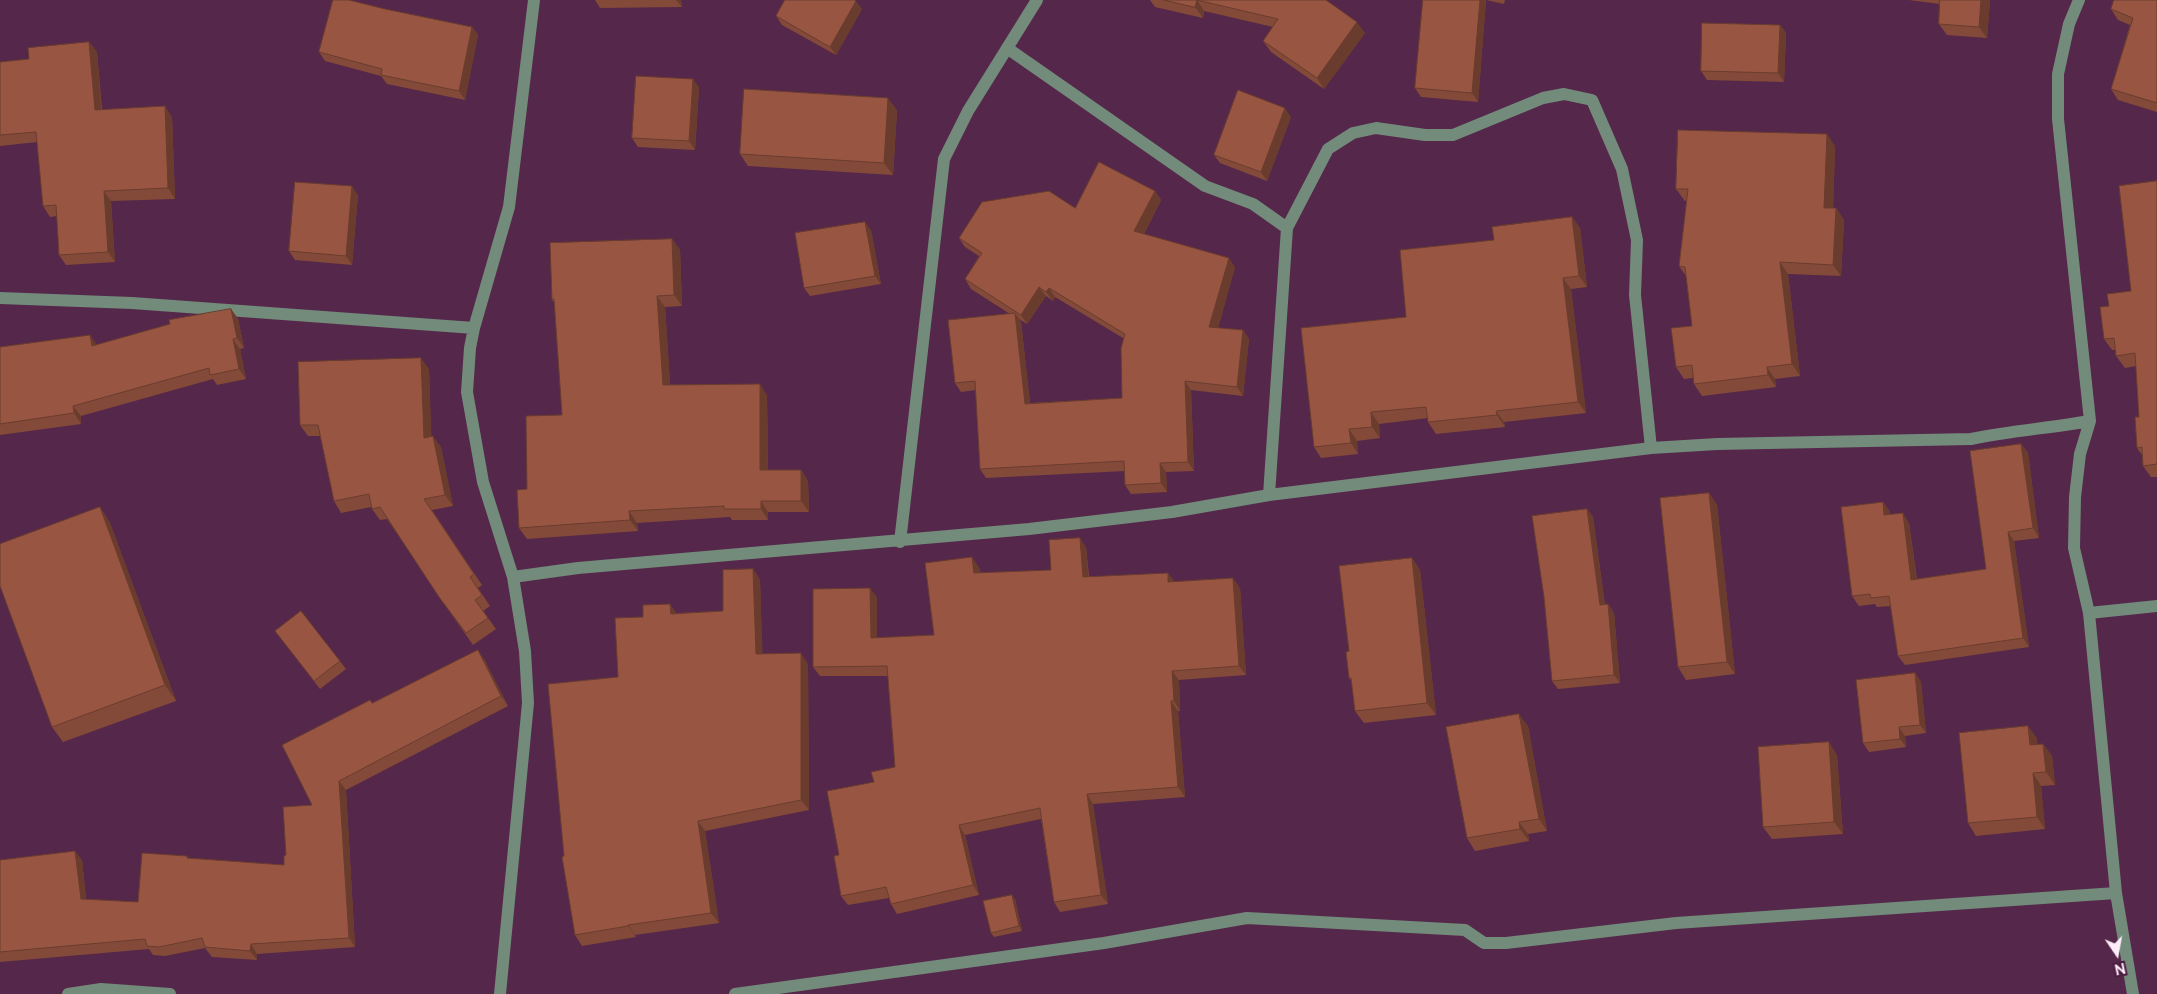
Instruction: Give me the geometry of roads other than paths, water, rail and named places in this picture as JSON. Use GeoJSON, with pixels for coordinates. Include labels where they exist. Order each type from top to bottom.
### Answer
{"type":"FeatureCollection","features":[{"type":"Feature","properties":{"kind":"street"},"geometry":{"type":"LineString","coordinates":[[500,994],[528,703],[525,651],[513,578],[482,482],[467,392],[470,348],[474,328],[509,207],[534,0]]}},
{"type":"Feature","properties":{"kind":"street"},"geometry":{"type":"LineString","coordinates":[[900,542],[944,159],[968,111],[1037,0]]}},
{"type":"Feature","properties":{"kind":"street"},"geometry":{"type":"LineString","coordinates":[[2079,0],[2069,24],[2058,74],[2058,118],[2090,421],[2080,454],[2075,497],[2074,548],[2089,613],[2116,893],[2133,994]]}},
{"type":"Feature","properties":{"kind":"street"},"geometry":{"type":"LineString","coordinates":[[1007,48],[1205,186],[1253,204],[1287,228]]}},
{"type":"Feature","properties":{"kind":"street"},"geometry":{"type":"LineString","coordinates":[[1269,495],[1287,228],[1328,149],[1353,133],[1376,128],[1426,136],[1453,135],[1543,98],[1564,94],[1592,100],[1622,169],[1637,240],[1635,295],[1651,448]]}},
{"type":"Feature","properties":{"kind":"street"},"geometry":{"type":"LineString","coordinates":[[0,298],[132,303],[474,328]]}},
{"type":"Feature","properties":{"kind":"street"},"geometry":{"type":"LineString","coordinates":[[513,578],[578,568],[900,542],[1029,529],[1172,512],[1269,495],[1651,448],[1717,444],[1971,439],[2007,431],[2046,428],[2090,421]]}},
{"type":"Feature","properties":{"kind":"street"},"geometry":{"type":"LineString","coordinates":[[2089,613],[2157,606]]}},
{"type":"Feature","properties":{"kind":"street"},"geometry":{"type":"LineString","coordinates":[[735,994],[1104,943],[1247,918],[1465,930],[1484,943],[1506,943],[1676,923],[2116,893]]}},
{"type":"Feature","properties":{"kind":"street"},"geometry":{"type":"LineString","coordinates":[[68,994],[101,989],[170,994]]}}]}
